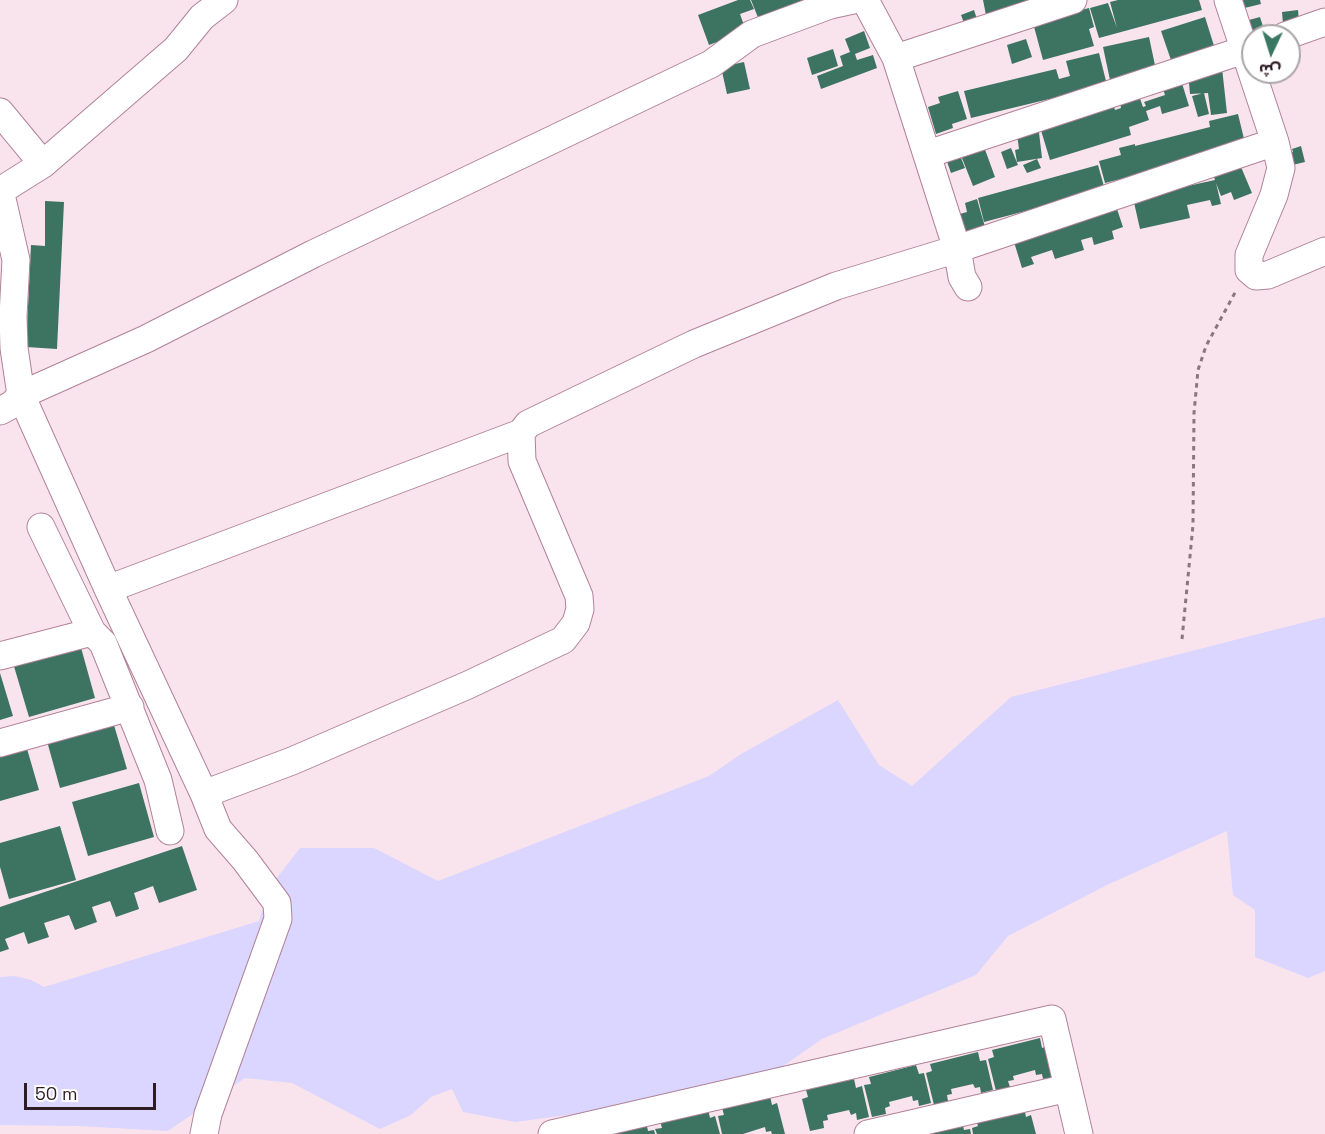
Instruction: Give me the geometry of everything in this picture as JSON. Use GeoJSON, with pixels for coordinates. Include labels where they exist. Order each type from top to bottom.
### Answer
{"type":"FeatureCollection","features":[{"type":"Feature","properties":{"kind":"street"},"geometry":{"type":"LineString","coordinates":[[204,1134],[208,1114],[278,919],[277,903],[218,829],[204,794],[108,589],[10,403],[16,261],[0,190],[43,164],[176,48],[194,9],[224,0]]}},
{"type":"Feature","properties":{"kind":"street"},"geometry":{"type":"LineString","coordinates":[[865,0],[896,58],[957,249],[962,277],[968,287]]}},
{"type":"Feature","properties":{"kind":"street"},"geometry":{"type":"LineString","coordinates":[[896,58],[1073,0]]}},
{"type":"Feature","properties":{"kind":"street"},"geometry":{"type":"LineString","coordinates":[[1228,0],[1241,30]]}},
{"type":"Feature","properties":{"kind":"street"},"geometry":{"type":"LineString","coordinates":[[10,403],[147,339],[313,254],[711,64],[752,34],[837,2]]}},
{"type":"Feature","properties":{"kind":"street"},"geometry":{"type":"LineString","coordinates":[[1301,30],[1325,22]]}},
{"type":"Feature","properties":{"kind":"street"},"geometry":{"type":"LineString","coordinates":[[928,154],[1241,51]]}},
{"type":"Feature","properties":{"kind":"street"},"geometry":{"type":"LineString","coordinates":[[1259,84],[1281,168],[1274,195],[1249,255],[1249,270],[1256,276],[1268,276],[1325,251]]}},
{"type":"Feature","properties":{"kind":"street"},"geometry":{"type":"LineString","coordinates":[[0,112],[43,164]]}},
{"type":"Feature","properties":{"kind":"street"},"geometry":{"type":"LineString","coordinates":[[108,589],[521,433],[528,424],[694,344],[837,286],[957,249],[1275,142]]}},
{"type":"Feature","properties":{"kind":"street"},"geometry":{"type":"LineString","coordinates":[[204,794],[303,756],[468,685],[563,640],[576,623],[580,609],[579,596],[522,461],[521,433]]}},
{"type":"Feature","properties":{"kind":"street"},"geometry":{"type":"LineString","coordinates":[[41,527],[92,632],[103,643],[158,780],[170,831]]}},
{"type":"Feature","properties":{"kind":"street"},"geometry":{"type":"LineString","coordinates":[[0,656],[92,632]]}},
{"type":"Feature","properties":{"kind":"street"},"geometry":{"type":"LineString","coordinates":[[0,743],[130,707]]}},
{"type":"Feature","properties":{"kind":"street"},"geometry":{"type":"LineString","coordinates":[[552,1134],[1052,1019],[1079,1134]]}},
{"type":"Feature","properties":{"kind":"street"},"geometry":{"type":"LineString","coordinates":[[868,1134],[1068,1088]]}},
{"type":"Feature","properties":{"kind":"path"},"geometry":{"type":"LineString","coordinates":[[1182,639],[1193,525],[1194,413],[1198,370],[1206,346],[1249,270]]}},
{"type":"Feature","properties":{"kind":"shaded area"},"geometry":{"type":"Polygon","coordinates":[[[1325,617],[1325,971],[1308,978],[1255,957],[1255,910],[1233,895],[1227,831],[1107,885],[1008,936],[976,975],[822,1039],[779,1069],[648,1104],[515,1122],[463,1112],[452,1089],[431,1097],[411,1115],[380,1129],[292,1083],[245,1078],[168,1131],[0,1125],[0,977],[15,976],[31,980],[44,987],[259,921],[269,888],[300,848],[374,848],[438,881],[709,776],[741,754],[838,700],[879,765],[912,786],[1011,697],[1325,617]]]}},
{"type":"Feature","properties":{"kind":"building"},"geometry":{"type":"Polygon","coordinates":[[[738,0],[750,0],[754,9],[740,14],[746,31],[709,45],[698,15],[738,0]]]}},
{"type":"Feature","properties":{"kind":"building"},"geometry":{"type":"Polygon","coordinates":[[[751,0],[806,0],[759,20],[751,0]]]}},
{"type":"Feature","properties":{"kind":"building"},"geometry":{"type":"Polygon","coordinates":[[[983,0],[1045,0],[986,15],[983,0]]]}},
{"type":"Feature","properties":{"kind":"building"},"geometry":{"type":"Polygon","coordinates":[[[1118,0],[1199,0],[1202,10],[1099,38],[1090,8],[1108,3],[1117,28],[1110,2],[1118,0]]]}},
{"type":"Feature","properties":{"kind":"building"},"geometry":{"type":"Polygon","coordinates":[[[1225,0],[1260,0],[1261,4],[1228,12],[1225,0]]]}},
{"type":"Feature","properties":{"kind":"building"},"geometry":{"type":"Polygon","coordinates":[[[1089,8],[1094,27],[1089,29],[1094,46],[1043,60],[1033,23],[1089,8]]]}},
{"type":"Feature","properties":{"kind":"building"},"geometry":{"type":"Polygon","coordinates":[[[974,10],[977,19],[964,23],[961,15],[974,10]]]}},
{"type":"Feature","properties":{"kind":"building"},"geometry":{"type":"Polygon","coordinates":[[[1298,10],[1299,22],[1283,24],[1282,12],[1298,10]]]}},
{"type":"Feature","properties":{"kind":"building"},"geometry":{"type":"Polygon","coordinates":[[[1205,17],[1215,49],[1172,63],[1161,31],[1205,17]]]}},
{"type":"Feature","properties":{"kind":"building"},"geometry":{"type":"Polygon","coordinates":[[[1260,17],[1262,24],[1241,24],[1241,31],[1227,26],[1260,17]]]}},
{"type":"Feature","properties":{"kind":"building"},"geometry":{"type":"Polygon","coordinates":[[[864,31],[870,48],[855,54],[857,60],[873,55],[877,68],[821,89],[817,76],[843,66],[840,56],[850,52],[845,39],[864,31]]]}},
{"type":"Feature","properties":{"kind":"building"},"geometry":{"type":"Polygon","coordinates":[[[1149,37],[1156,70],[1110,80],[1103,47],[1149,37]]]}},
{"type":"Feature","properties":{"kind":"building"},"geometry":{"type":"Polygon","coordinates":[[[1026,39],[1032,57],[1012,64],[1007,45],[1026,39]]]}},
{"type":"Feature","properties":{"kind":"building"},"geometry":{"type":"Polygon","coordinates":[[[833,49],[838,66],[812,75],[807,58],[833,49]]]}},
{"type":"Feature","properties":{"kind":"building"},"geometry":{"type":"Polygon","coordinates":[[[1099,53],[1107,85],[971,118],[964,91],[1056,69],[1059,79],[1070,76],[1066,61],[1099,53]]]}},
{"type":"Feature","properties":{"kind":"building"},"geometry":{"type":"Polygon","coordinates":[[[744,62],[750,89],[727,94],[721,67],[744,62]]]}},
{"type":"Feature","properties":{"kind":"building"},"geometry":{"type":"Polygon","coordinates":[[[1222,68],[1227,113],[1211,115],[1208,93],[1190,94],[1188,72],[1222,68]]]}},
{"type":"Feature","properties":{"kind":"building"},"geometry":{"type":"Polygon","coordinates":[[[1181,80],[1189,106],[1162,114],[1160,106],[1146,111],[1149,120],[1129,127],[1131,135],[1050,160],[1040,127],[1111,98],[1115,110],[1121,108],[1119,99],[1138,93],[1143,107],[1146,106],[1144,102],[1165,95],[1162,86],[1181,80]]]}},
{"type":"Feature","properties":{"kind":"building"},"geometry":{"type":"Polygon","coordinates":[[[958,91],[967,119],[952,124],[953,128],[936,134],[928,107],[940,103],[938,97],[958,91]]]}},
{"type":"Feature","properties":{"kind":"building"},"geometry":{"type":"Polygon","coordinates":[[[1204,93],[1209,114],[1198,117],[1192,96],[1204,93]]]}},
{"type":"Feature","properties":{"kind":"building"},"geometry":{"type":"Polygon","coordinates":[[[1238,114],[1246,147],[1105,183],[1099,161],[1121,155],[1119,148],[1210,127],[1209,121],[1238,114]]]}},
{"type":"Feature","properties":{"kind":"building"},"geometry":{"type":"Polygon","coordinates":[[[1038,124],[1042,158],[1017,162],[1015,150],[1019,149],[1016,127],[1038,124]]]}},
{"type":"Feature","properties":{"kind":"building"},"geometry":{"type":"Polygon","coordinates":[[[983,144],[995,177],[973,186],[960,153],[983,144]]]}},
{"type":"Feature","properties":{"kind":"building"},"geometry":{"type":"Polygon","coordinates":[[[1301,146],[1305,162],[1284,167],[1281,155],[1293,152],[1292,149],[1301,146]]]}},
{"type":"Feature","properties":{"kind":"building"},"geometry":{"type":"Polygon","coordinates":[[[1011,148],[1018,165],[1007,169],[1001,152],[1011,148]]]}},
{"type":"Feature","properties":{"kind":"building"},"geometry":{"type":"Polygon","coordinates":[[[958,150],[965,168],[951,173],[945,156],[958,150]]]}},
{"type":"Feature","properties":{"kind":"building"},"geometry":{"type":"Polygon","coordinates":[[[1037,159],[1041,168],[1027,173],[1023,165],[1037,159]]]}},
{"type":"Feature","properties":{"kind":"building"},"geometry":{"type":"Polygon","coordinates":[[[1098,165],[1105,190],[984,222],[978,198],[1098,165]]]}},
{"type":"Feature","properties":{"kind":"building"},"geometry":{"type":"Polygon","coordinates":[[[1241,167],[1252,193],[1234,200],[1231,192],[1221,196],[1216,183],[1221,204],[1212,206],[1210,200],[1187,205],[1190,218],[1140,229],[1133,198],[1215,180],[1214,177],[1241,167]]]}},
{"type":"Feature","properties":{"kind":"building"},"geometry":{"type":"Polygon","coordinates":[[[977,199],[985,227],[954,236],[949,217],[967,212],[965,203],[977,199]]]}},
{"type":"Feature","properties":{"kind":"building"},"geometry":{"type":"Polygon","coordinates":[[[45,201],[64,202],[57,349],[26,347],[31,245],[45,246],[45,201]]]}},
{"type":"Feature","properties":{"kind":"building"},"geometry":{"type":"Polygon","coordinates":[[[1117,209],[1123,227],[1112,231],[1114,239],[1094,245],[1092,237],[1081,240],[1084,250],[1055,259],[1052,250],[1031,257],[1034,264],[1022,268],[1014,242],[1117,209]]]}},
{"type":"Feature","properties":{"kind":"building"},"geometry":{"type":"Polygon","coordinates":[[[80,644],[95,698],[29,717],[13,663],[80,644]]]}},
{"type":"Feature","properties":{"kind":"building"},"geometry":{"type":"Polygon","coordinates":[[[0,673],[13,716],[0,720],[0,673]]]}},
{"type":"Feature","properties":{"kind":"building"},"geometry":{"type":"Polygon","coordinates":[[[111,715],[127,769],[60,788],[45,734],[111,715]]]}},
{"type":"Feature","properties":{"kind":"building"},"geometry":{"type":"Polygon","coordinates":[[[23,735],[39,790],[0,801],[0,742],[23,735]]]}},
{"type":"Feature","properties":{"kind":"building"},"geometry":{"type":"Polygon","coordinates":[[[139,783],[154,837],[88,856],[72,802],[139,783]]]}},
{"type":"Feature","properties":{"kind":"building"},"geometry":{"type":"Polygon","coordinates":[[[60,826],[76,880],[9,899],[0,867],[0,843],[60,826]]]}},
{"type":"Feature","properties":{"kind":"building"},"geometry":{"type":"Polygon","coordinates":[[[182,846],[197,890],[159,903],[153,886],[134,893],[139,909],[116,917],[110,901],[92,907],[97,922],[75,930],[69,915],[44,923],[49,937],[28,944],[24,932],[5,939],[9,949],[0,952],[0,907],[182,846]]]}},
{"type":"Feature","properties":{"kind":"building"},"geometry":{"type":"Polygon","coordinates":[[[1040,1038],[1042,1048],[1047,1046],[1055,1077],[1043,1079],[1042,1074],[1036,1075],[1035,1070],[1013,1076],[1014,1080],[1008,1081],[1010,1087],[996,1091],[988,1059],[994,1057],[992,1050],[1040,1038]]]}},
{"type":"Feature","properties":{"kind":"building"},"geometry":{"type":"Polygon","coordinates":[[[978,1052],[980,1061],[986,1060],[993,1090],[981,1093],[980,1087],[975,1088],[973,1084],[951,1089],[952,1094],[947,1095],[948,1101],[934,1105],[926,1073],[932,1071],[930,1064],[978,1052]]]}},
{"type":"Feature","properties":{"kind":"building"},"geometry":{"type":"Polygon","coordinates":[[[916,1065],[919,1074],[924,1073],[931,1103],[919,1106],[918,1100],[913,1101],[912,1096],[889,1102],[890,1106],[885,1108],[886,1114],[872,1117],[864,1085],[871,1084],[869,1077],[916,1065]]]}},
{"type":"Feature","properties":{"kind":"building"},"geometry":{"type":"Polygon","coordinates":[[[854,1079],[856,1088],[862,1086],[869,1117],[857,1120],[856,1113],[851,1115],[849,1110],[827,1115],[828,1120],[823,1121],[824,1128],[810,1131],[802,1099],[808,1097],[806,1090],[854,1079]]]}},
{"type":"Feature","properties":{"kind":"building"},"geometry":{"type":"Polygon","coordinates":[[[770,1096],[772,1105],[777,1103],[785,1134],[766,1132],[765,1127],[743,1134],[722,1134],[718,1116],[724,1115],[722,1108],[770,1096]]]}},
{"type":"Feature","properties":{"kind":"building"},"geometry":{"type":"Polygon","coordinates":[[[1024,1107],[1026,1117],[1031,1115],[1036,1134],[973,1134],[972,1128],[978,1126],[976,1119],[1024,1107]]]}},
{"type":"Feature","properties":{"kind":"building"},"geometry":{"type":"Polygon","coordinates":[[[708,1109],[710,1118],[715,1116],[720,1134],[657,1134],[655,1129],[662,1128],[660,1121],[708,1109]]]}},
{"type":"Feature","properties":{"kind":"building"},"geometry":{"type":"Polygon","coordinates":[[[962,1121],[964,1130],[970,1129],[971,1134],[913,1134],[962,1121]]]}},
{"type":"Feature","properties":{"kind":"building"},"geometry":{"type":"Polygon","coordinates":[[[646,1122],[648,1131],[654,1130],[655,1134],[601,1134],[646,1122]]]}}]}
